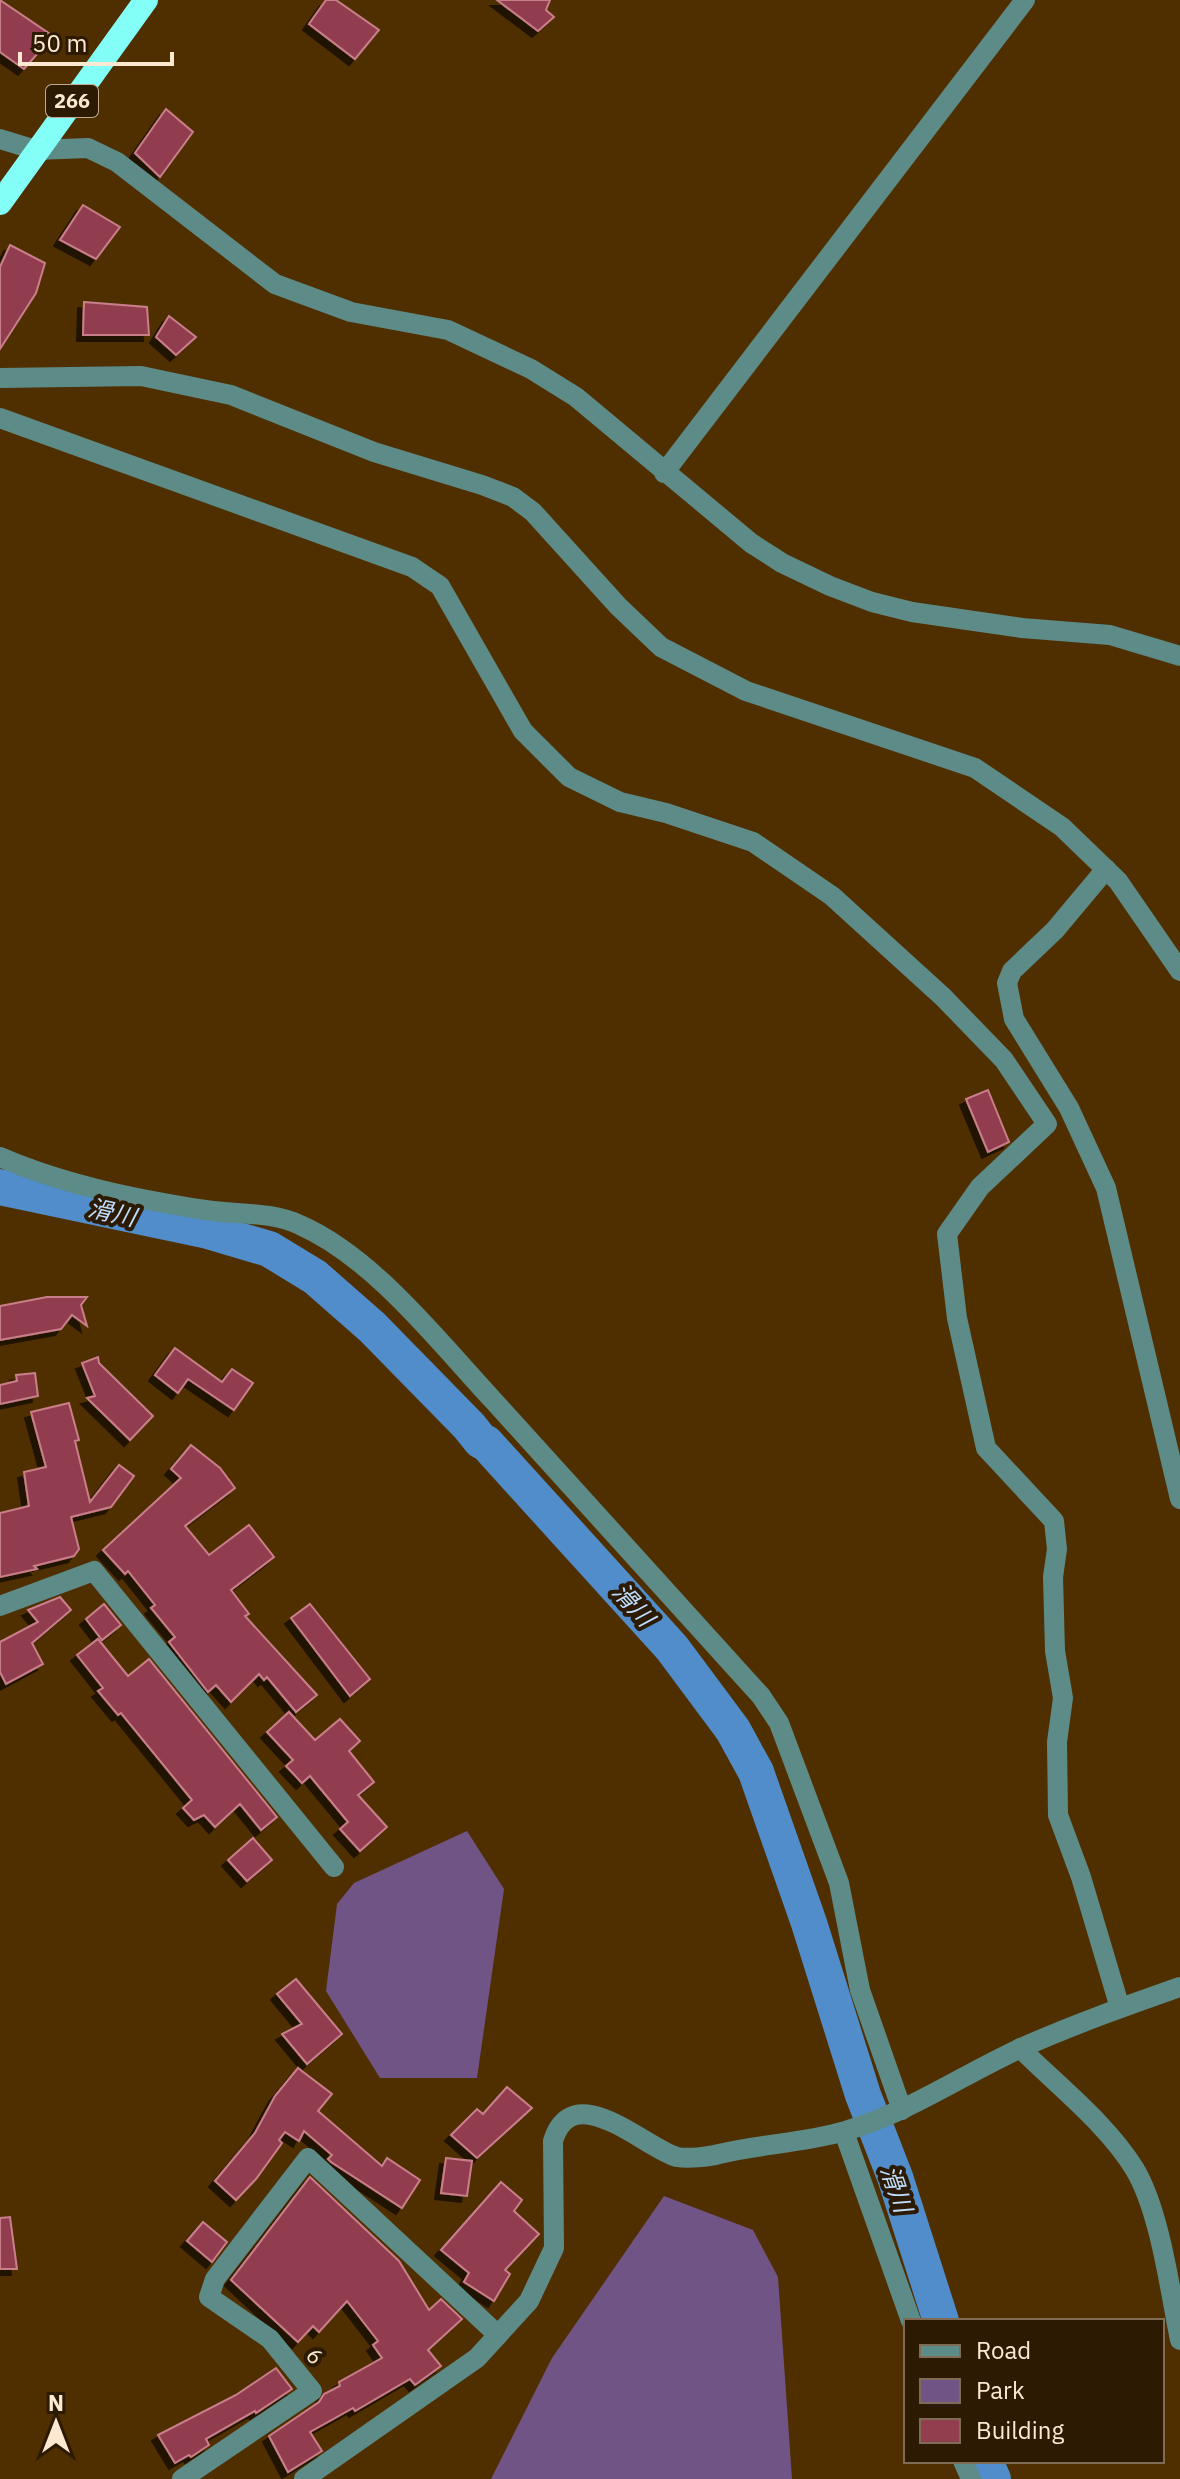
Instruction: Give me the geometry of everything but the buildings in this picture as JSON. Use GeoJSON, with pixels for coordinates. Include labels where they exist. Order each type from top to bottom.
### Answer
{"type":"FeatureCollection","features":[{"type":"Feature","properties":{"kind":"highway","name":"266"},"geometry":{"type":"LineString","coordinates":[[0,203],[146,0]]}},
{"type":"Feature","properties":{"kind":"street"},"geometry":{"type":"LineString","coordinates":[[664,473],[1025,0]]}},
{"type":"Feature","properties":{"kind":"street"},"geometry":{"type":"LineString","coordinates":[[0,139],[36,150],[88,148],[117,162],[275,284],[351,312],[448,330],[531,369],[576,397],[664,473],[761,550],[830,586],[872,602],[912,612],[1022,628],[1110,635],[1180,656]]}},
{"type":"Feature","properties":{"kind":"street"},"geometry":{"type":"LineString","coordinates":[[0,378],[141,376],[231,395],[374,452],[513,497],[533,512],[618,606],[661,647],[746,691],[975,768],[1062,827],[1118,881],[1180,971]]}},
{"type":"Feature","properties":{"kind":"street"},"geometry":{"type":"LineString","coordinates":[[0,418],[412,567],[440,586],[523,731],[569,777],[620,802],[666,813],[753,842],[775,856],[832,896],[943,997],[1004,1060],[1047,1124],[980,1187],[947,1234],[957,1318],[986,1448],[1054,1521],[1057,1549],[1053,1577],[1055,1651],[1063,1698],[1057,1742],[1058,1815],[1081,1877],[1120,2008]]}},
{"type":"Feature","properties":{"kind":"street"},"geometry":{"type":"LineString","coordinates":[[1106,869],[1055,930],[1012,971],[1007,983],[1014,1019],[1069,1108],[1106,1188],[1180,1499]]}},
{"type":"Feature","properties":{"kind":"street"},"geometry":{"type":"LineString","coordinates":[[0,1157],[29,1170],[146,1199],[208,1210],[261,1214],[296,1223],[330,1239],[410,1311],[761,1696],[779,1723],[839,1883],[860,1990],[901,2110]]}},
{"type":"Feature","properties":{"kind":"street"},"geometry":{"type":"LineString","coordinates":[[0,1606],[94,1571],[334,1867]]}},
{"type":"Feature","properties":{"kind":"street"},"geometry":{"type":"LineString","coordinates":[[304,2479],[477,2358],[529,2301],[554,2248],[553,2141],[557,2128],[572,2117],[590,2116],[618,2123],[676,2157],[712,2156],[844,2132],[901,2110],[1020,2048],[1180,1987]]}},
{"type":"Feature","properties":{"kind":"street"},"geometry":{"type":"LineString","coordinates":[[1020,2048],[1106,2133],[1135,2170],[1156,2224],[1180,2340]]}},
{"type":"Feature","properties":{"kind":"street"},"geometry":{"type":"LineString","coordinates":[[844,2132],[910,2319]]}},
{"type":"Feature","properties":{"kind":"street","name":"6"},"geometry":{"type":"LineString","coordinates":[[182,2479],[312,2391],[270,2339],[209,2297],[215,2279],[308,2158],[498,2335]]}},
{"type":"Feature","properties":{"kind":"green space"},"geometry":{"type":"Polygon","coordinates":[[[467,1831],[504,1889],[477,2078],[380,2078],[326,1991],[337,1904],[354,1883],[467,1831]]]}},
{"type":"Feature","properties":{"kind":"green space"},"geometry":{"type":"Polygon","coordinates":[[[664,2196],[753,2230],[778,2277],[792,2479],[491,2479],[552,2358],[664,2196]]]}},
{"type":"Feature","properties":{"kind":"waterway","name":"滑川"},"geometry":{"type":"LineString","coordinates":[[0,1187],[208,1231],[269,1249],[315,1277],[372,1327],[486,1443],[672,1648],[733,1730],[756,1772],[940,2319]]}},
{"type":"Feature","properties":{"kind":"waterway","name":"滑川"},"geometry":{"type":"LineString","coordinates":[[986,2463],[993,2479]]}}]}
